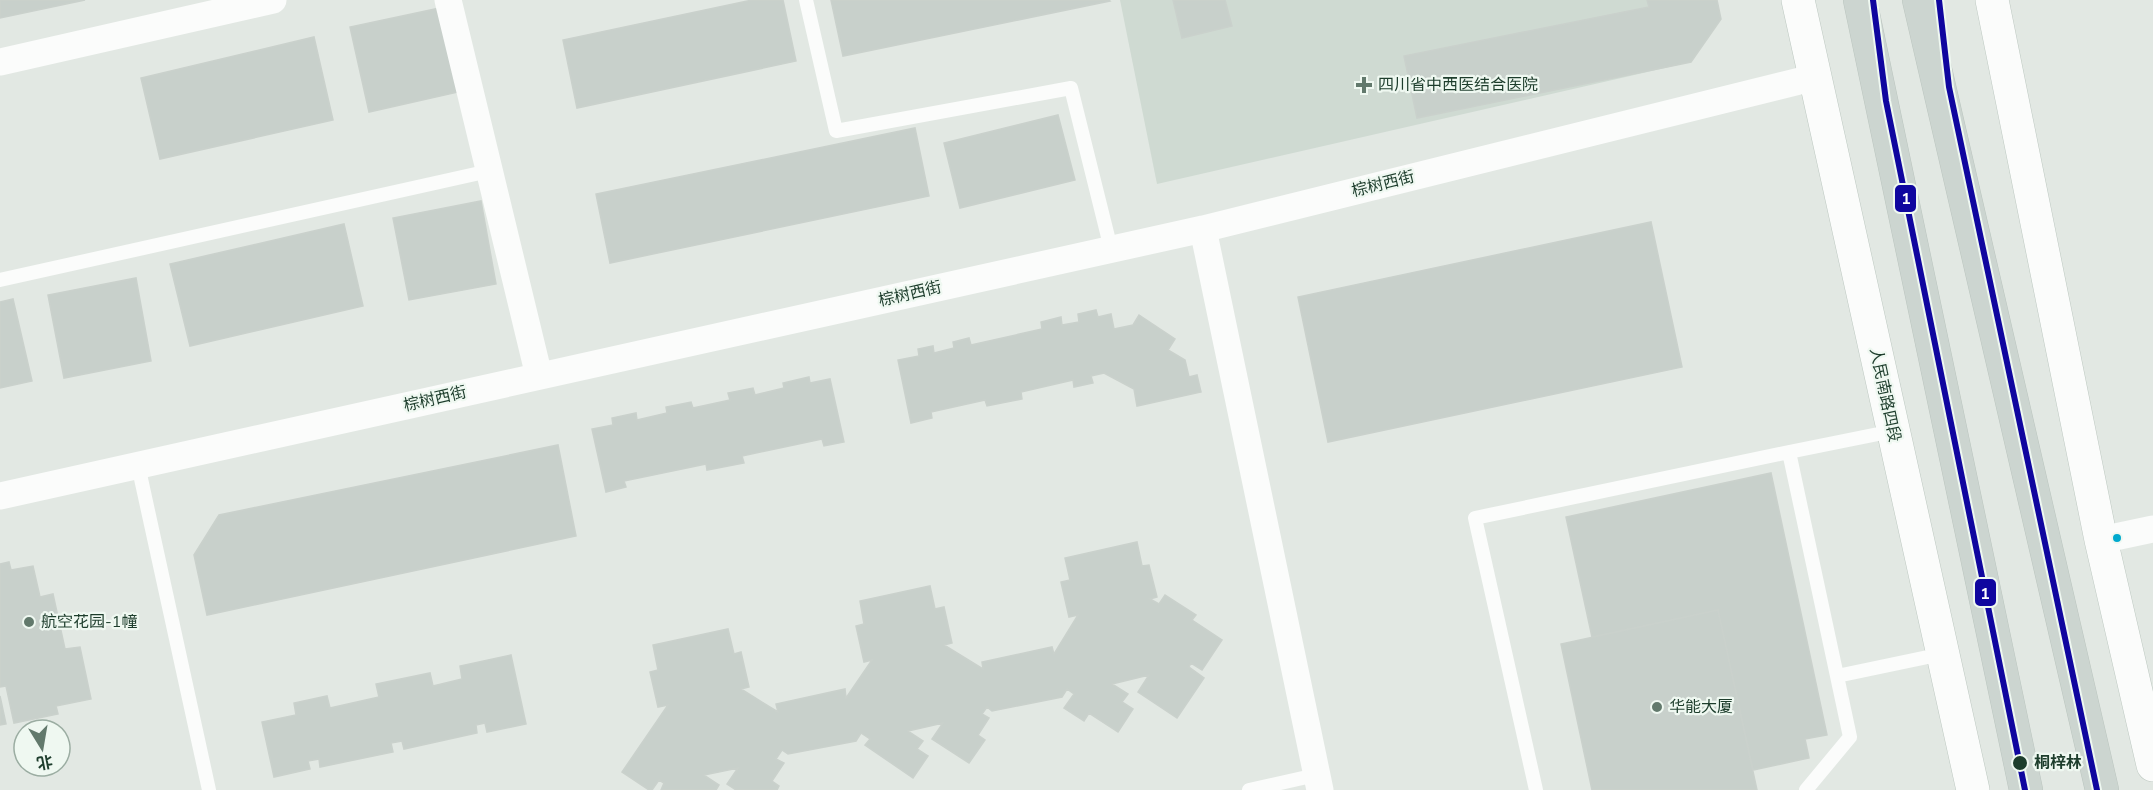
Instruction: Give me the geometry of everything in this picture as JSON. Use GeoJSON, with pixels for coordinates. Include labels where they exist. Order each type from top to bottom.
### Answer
{"type":"FeatureCollection","features":[{"type":"Feature","properties":{"kind":"main road"},"geometry":{"type":"LineString","coordinates":[[1860,0],[2026,790]]}},
{"type":"Feature","properties":{"kind":"main road"},"geometry":{"type":"LineString","coordinates":[[1925,1],[2102,790]]}},
{"type":"Feature","properties":{"kind":"street"},"geometry":{"type":"LineString","coordinates":[[0,62],[273,0]]}},
{"type":"Feature","properties":{"kind":"street"},"geometry":{"type":"LineString","coordinates":[[448,0],[539,376]]}},
{"type":"Feature","properties":{"kind":"street","name":"人民南路四段"},"geometry":{"type":"LineString","coordinates":[[1798,0],[1973,790]]}},
{"type":"Feature","properties":{"kind":"street"},"geometry":{"type":"LineString","coordinates":[[1992,0],[2101,540],[2153,765]]}},
{"type":"Feature","properties":{"kind":"street","name":"棕树西街"},"geometry":{"type":"LineString","coordinates":[[0,496],[1203,228],[1816,77]]}},
{"type":"Feature","properties":{"kind":"street"},"geometry":{"type":"LineString","coordinates":[[1203,228],[1318,782]]}},
{"type":"Feature","properties":{"kind":"street"},"geometry":{"type":"LineString","coordinates":[[2101,540],[2153,529]]}},
{"type":"Feature","properties":{"kind":"lane"},"geometry":{"type":"LineString","coordinates":[[806,0],[836,131],[1071,88],[1111,249]]}},
{"type":"Feature","properties":{"kind":"lane"},"geometry":{"type":"LineString","coordinates":[[0,280],[489,171]]}},
{"type":"Feature","properties":{"kind":"lane"},"geometry":{"type":"LineString","coordinates":[[1536,790],[1476,518],[1893,431]]}},
{"type":"Feature","properties":{"kind":"lane"},"geometry":{"type":"LineString","coordinates":[[1788,452],[1850,737],[1806,790]]}},
{"type":"Feature","properties":{"kind":"lane"},"geometry":{"type":"LineString","coordinates":[[138,465],[209,790]]}},
{"type":"Feature","properties":{"kind":"lane"},"geometry":{"type":"LineString","coordinates":[[1837,676],[1942,654]]}},
{"type":"Feature","properties":{"kind":"lane"},"geometry":{"type":"LineString","coordinates":[[1249,790],[1318,782]]}},
{"type":"Feature","properties":{"kind":"shaded area","name":"四川省中西医结合医院"},"geometry":{"type":"Polygon","coordinates":[[[1120,0],[1717,0],[1721,19],[1691,62],[1157,184],[1120,0]]]}},
{"type":"Feature","properties":{"kind":"building"},"geometry":{"type":"Polygon","coordinates":[[[0,0],[85,0],[0,18],[0,0]]]}},
{"type":"Feature","properties":{"kind":"building"},"geometry":{"type":"Polygon","coordinates":[[[752,0],[783,0],[796,61],[577,108],[563,40],[752,0]]]}},
{"type":"Feature","properties":{"kind":"building"},"geometry":{"type":"Polygon","coordinates":[[[831,0],[1109,0],[1110,1],[843,56],[831,0]]]}},
{"type":"Feature","properties":{"kind":"building"},"geometry":{"type":"Polygon","coordinates":[[[1173,0],[1225,0],[1232,26],[1182,38],[1173,0]]]}},
{"type":"Feature","properties":{"kind":"building"},"geometry":{"type":"Polygon","coordinates":[[[1647,0],[1717,0],[1721,19],[1691,62],[1417,118],[1404,56],[1649,7],[1647,0]]]}},
{"type":"Feature","properties":{"kind":"building"},"geometry":{"type":"Polygon","coordinates":[[[440,8],[458,92],[369,112],[350,27],[440,8]]]}},
{"type":"Feature","properties":{"kind":"building"},"geometry":{"type":"Polygon","coordinates":[[[314,37],[333,120],[160,159],[141,78],[314,37]]]}},
{"type":"Feature","properties":{"kind":"building"},"geometry":{"type":"Polygon","coordinates":[[[1058,115],[1075,180],[960,208],[944,143],[1058,115]]]}},
{"type":"Feature","properties":{"kind":"building"},"geometry":{"type":"Polygon","coordinates":[[[915,128],[929,196],[610,263],[596,194],[915,128]]]}},
{"type":"Feature","properties":{"kind":"building"},"geometry":{"type":"Polygon","coordinates":[[[481,201],[496,284],[409,300],[393,218],[481,201]]]}},
{"type":"Feature","properties":{"kind":"building"},"geometry":{"type":"Polygon","coordinates":[[[1651,222],[1682,367],[1328,442],[1298,297],[1651,222]]]}},
{"type":"Feature","properties":{"kind":"building"},"geometry":{"type":"Polygon","coordinates":[[[344,224],[363,306],[190,346],[170,264],[344,224]]]}},
{"type":"Feature","properties":{"kind":"building"},"geometry":{"type":"Polygon","coordinates":[[[136,278],[151,361],[64,378],[48,295],[136,278]]]}},
{"type":"Feature","properties":{"kind":"building"},"geometry":{"type":"Polygon","coordinates":[[[13,299],[32,381],[0,388],[0,302],[13,299]]]}},
{"type":"Feature","properties":{"kind":"building"},"geometry":{"type":"Polygon","coordinates":[[[1096,310],[1098,317],[1111,314],[1114,329],[1133,325],[1139,315],[1175,339],[1168,350],[1185,360],[1189,377],[1197,375],[1201,392],[1137,406],[1134,389],[1104,373],[1091,376],[1093,383],[1074,387],[1073,380],[1021,392],[1022,399],[987,406],[985,400],[931,412],[932,418],[911,423],[898,360],[919,356],[918,349],[933,346],[934,353],[954,348],[953,342],[969,338],[971,345],[1042,329],[1041,322],[1061,317],[1062,325],[1079,322],[1078,314],[1096,310]]]}},
{"type":"Feature","properties":{"kind":"building"},"geometry":{"type":"Polygon","coordinates":[[[809,377],[810,383],[830,379],[844,442],[824,446],[822,439],[742,456],[744,463],[707,470],[706,464],[624,481],[626,487],[606,492],[592,429],[613,425],[612,418],[636,413],[637,420],[667,413],[666,407],[691,402],[693,408],[730,400],[728,393],[753,388],[755,395],[784,388],[783,383],[809,377]]]}},
{"type":"Feature","properties":{"kind":"building"},"geometry":{"type":"Polygon","coordinates":[[[558,445],[576,536],[207,615],[194,555],[219,515],[558,445]]]}},
{"type":"Feature","properties":{"kind":"building"},"geometry":{"type":"Polygon","coordinates":[[[1771,473],[1827,735],[1805,739],[1809,758],[1753,770],[1718,610],[1592,637],[1566,517],[1771,473]]]}},
{"type":"Feature","properties":{"kind":"building"},"geometry":{"type":"Polygon","coordinates":[[[1137,542],[1142,566],[1149,565],[1157,597],[1150,599],[1159,604],[1165,595],[1196,615],[1192,620],[1222,640],[1202,670],[1191,663],[1189,667],[1204,678],[1177,718],[1138,692],[1149,675],[1112,684],[1128,694],[1122,702],[1133,709],[1118,732],[1089,713],[1084,721],[1064,708],[1074,694],[1067,689],[1062,697],[992,711],[987,707],[982,714],[989,718],[978,735],[985,740],[969,763],[932,739],[943,723],[908,731],[923,741],[917,749],[928,756],[913,778],[865,745],[870,739],[861,733],[856,741],[788,754],[782,750],[776,759],[784,763],[772,781],[779,786],[777,790],[736,790],[727,784],[738,768],[704,775],[719,785],[716,790],[661,790],[664,783],[659,780],[652,790],[649,790],[622,772],[668,705],[658,707],[650,672],[658,670],[653,645],[728,629],[734,654],[741,652],[749,687],[741,689],[778,712],[776,704],[845,689],[846,698],[872,660],[864,662],[856,626],[864,624],[860,601],[930,586],[935,609],[944,607],[952,643],[944,645],[983,669],[982,662],[1052,647],[1054,654],[1078,615],[1069,617],[1061,582],[1070,580],[1065,558],[1137,542]]]}},
{"type":"Feature","properties":{"kind":"building","name":"航空花园-1幢"},"geometry":{"type":"Polygon","coordinates":[[[9,562],[11,570],[33,566],[40,597],[53,594],[65,649],[80,647],[91,699],[56,706],[58,714],[38,718],[13,718],[6,686],[0,687],[0,564],[9,562]]]}},
{"type":"Feature","properties":{"kind":"building","name":"华能大厦"},"geometry":{"type":"Polygon","coordinates":[[[1718,610],[1757,790],[1592,790],[1561,644],[1718,610]]]}},
{"type":"Feature","properties":{"kind":"building"},"geometry":{"type":"Polygon","coordinates":[[[511,655],[526,724],[487,732],[485,723],[476,725],[477,733],[404,749],[402,741],[391,743],[393,752],[320,767],[319,759],[308,761],[310,769],[274,777],[262,722],[296,715],[294,703],[327,696],[330,708],[379,697],[376,684],[430,673],[433,686],[462,679],[460,666],[511,655]]]}},
{"type":"Feature","properties":{"kind":"building"},"geometry":{"type":"Polygon","coordinates":[[[0,696],[6,724],[0,725],[0,696]]]}},
{"type":"Feature","properties":{"kind":"transit line","name":"1"},"geometry":{"type":"LineString","coordinates":[[1873,0],[1886,101],[2025,790]]}},
{"type":"Feature","properties":{"kind":"transit line","name":"1"},"geometry":{"type":"LineString","coordinates":[[1939,0],[1949,87],[2097,790]]}},
{"type":"Feature","properties":{"kind":"place","name":"四川省中西医结合医院"},"geometry":{"type":"Point","coordinates":[1364,85]}},
{"type":"Feature","properties":{"kind":"place","name":"航空花园-1幢"},"geometry":{"type":"Point","coordinates":[29,622]}},
{"type":"Feature","properties":{"kind":"place","name":"华能大厦"},"geometry":{"type":"Point","coordinates":[1657,707]}},
{"type":"Feature","properties":{"kind":"place","name":"桐梓林"},"geometry":{"type":"Point","coordinates":[2020,763]}}]}
